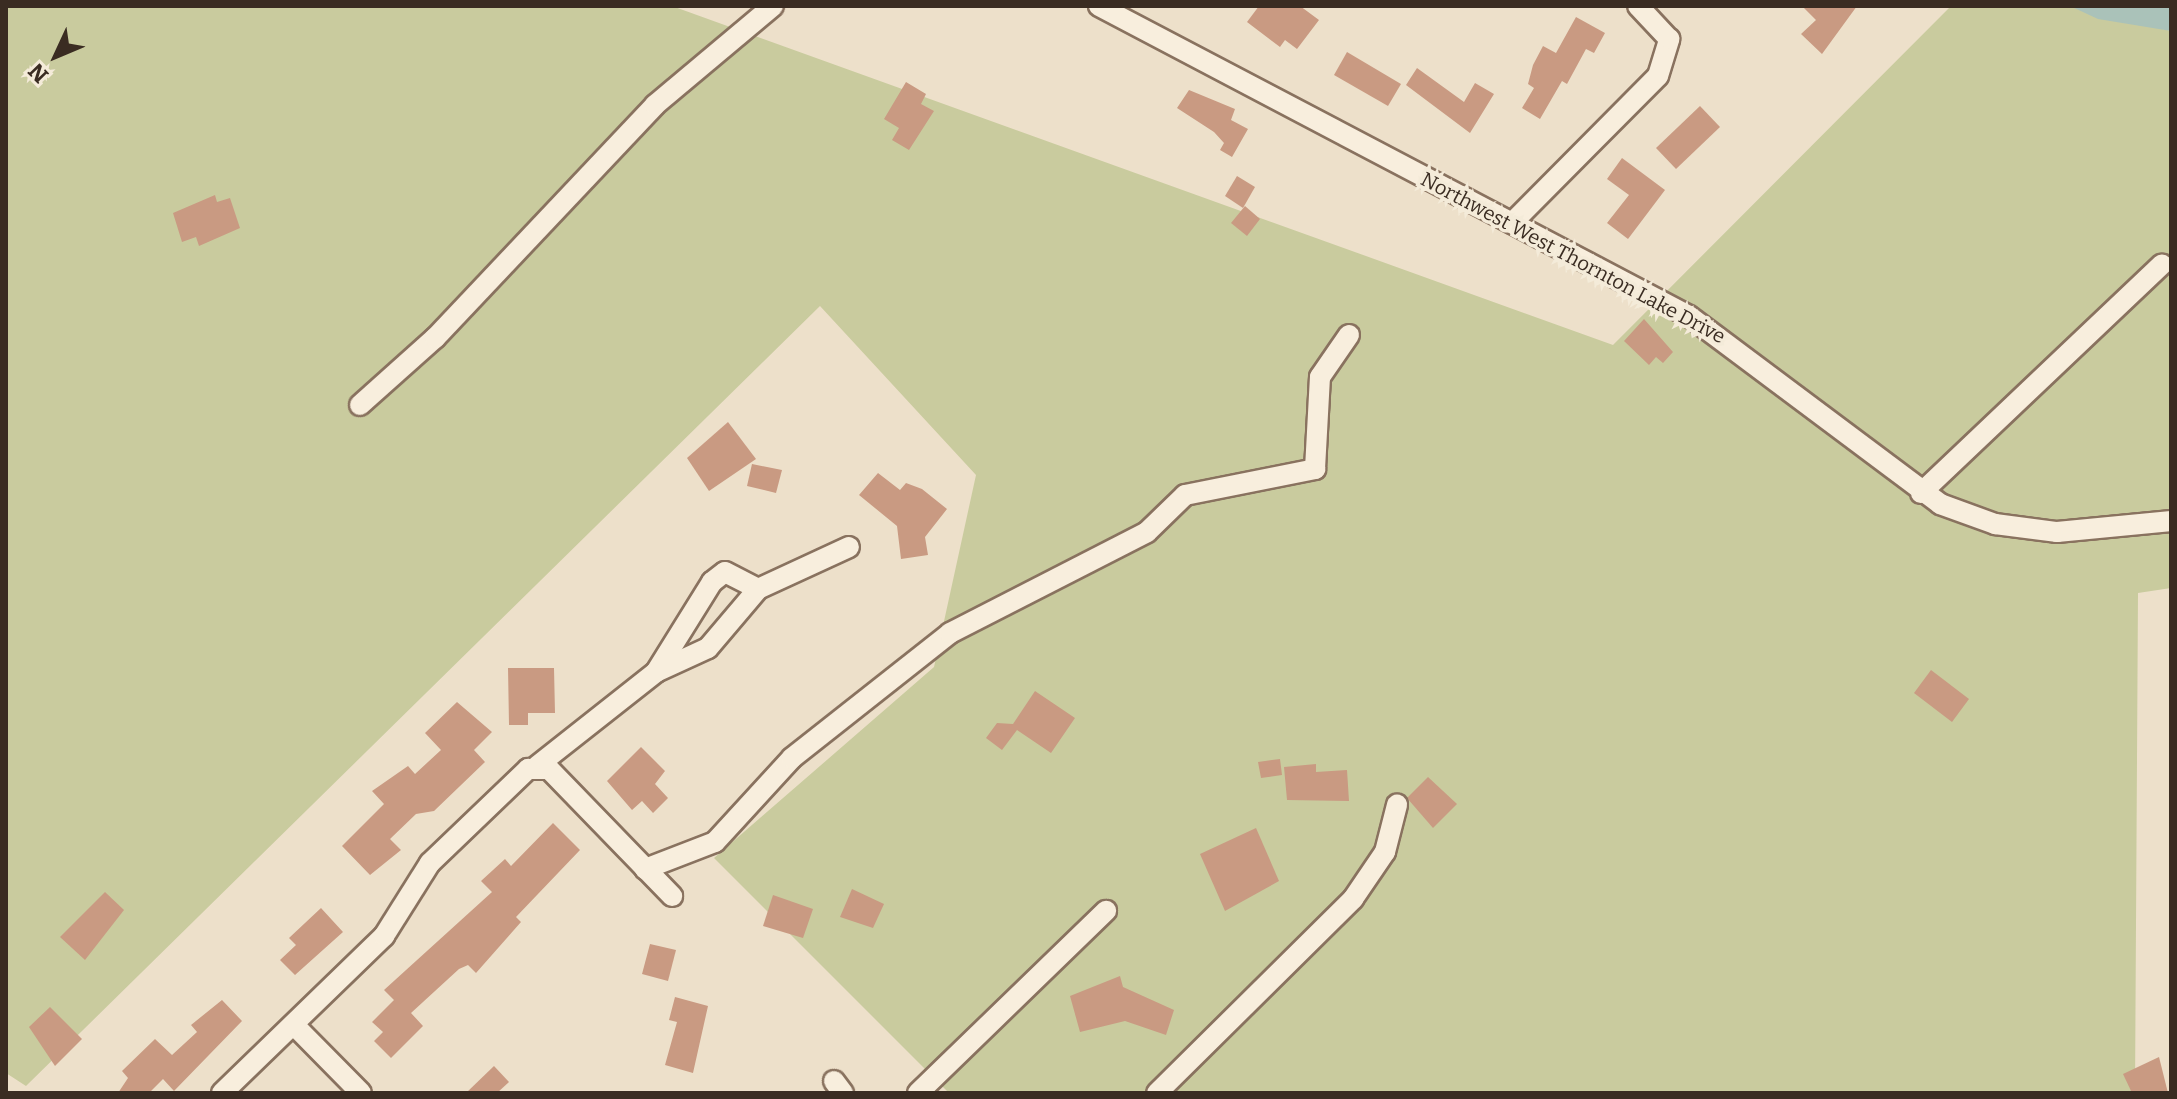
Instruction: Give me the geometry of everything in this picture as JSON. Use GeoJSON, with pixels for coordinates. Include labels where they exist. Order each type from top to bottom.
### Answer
{"type":"FeatureCollection","features":[{"type":"Feature","properties":{"kind":"street"},"geometry":{"type":"LineString","coordinates":[[360,405],[435,338],[655,105],[773,6]]}},
{"type":"Feature","properties":{"kind":"street","name":"Northwest West Thornton Lake Drive"},"geometry":{"type":"LineString","coordinates":[[1099,6],[1512,223],[1735,345],[1921,493],[1962,514],[2021,529],[2171,521]]}},
{"type":"Feature","properties":{"kind":"street"},"geometry":{"type":"LineString","coordinates":[[1512,223],[1658,76],[1669,39],[1638,6]]}},
{"type":"Feature","properties":{"kind":"street"},"geometry":{"type":"LineString","coordinates":[[1921,493],[2162,264]]}},
{"type":"Feature","properties":{"kind":"street"},"geometry":{"type":"LineString","coordinates":[[645,869],[715,842],[792,758],[950,633],[1147,532],[1185,495],[1315,469],[1320,377],[1349,335]]}},
{"type":"Feature","properties":{"kind":"street"},"geometry":{"type":"LineString","coordinates":[[222,1093],[384,936],[430,863],[537,766],[656,672],[708,648],[758,589],[849,547]]}},
{"type":"Feature","properties":{"kind":"street"},"geometry":{"type":"LineString","coordinates":[[656,672],[712,582],[725,572],[758,589]]}},
{"type":"Feature","properties":{"kind":"street"},"geometry":{"type":"LineString","coordinates":[[537,766],[549,769],[672,896]]}},
{"type":"Feature","properties":{"kind":"street"},"geometry":{"type":"LineString","coordinates":[[1157,1093],[1353,899],[1385,852],[1397,805]]}},
{"type":"Feature","properties":{"kind":"street"},"geometry":{"type":"LineString","coordinates":[[918,1093],[1106,911]]}},
{"type":"Feature","properties":{"kind":"street"},"geometry":{"type":"LineString","coordinates":[[294,1025],[361,1093]]}},
{"type":"Feature","properties":{"kind":"green space"},"geometry":{"type":"Polygon","coordinates":[[[6,6],[672,6],[1613,345],[1951,6],[2070,6],[2171,31],[2171,588],[2138,593],[2135,1093],[949,1093],[714,858],[934,667],[976,475],[820,306],[26,1086],[6,1073],[6,6]]]}},
{"type":"Feature","properties":{"kind":"shaded area"},"geometry":{"type":"Polygon","coordinates":[[[2070,6],[2171,6],[2171,31],[2098,19],[2070,6]]]}},
{"type":"Feature","properties":{"kind":"building"},"geometry":{"type":"Polygon","coordinates":[[[1259,6],[1300,6],[1319,20],[1297,49],[1285,40],[1280,47],[1247,22],[1259,6]]]}},
{"type":"Feature","properties":{"kind":"building"},"geometry":{"type":"Polygon","coordinates":[[[1802,6],[1857,6],[1822,54],[1801,34],[1816,20],[1802,6]]]}},
{"type":"Feature","properties":{"kind":"building"},"geometry":{"type":"Polygon","coordinates":[[[1576,17],[1605,33],[1594,53],[1586,49],[1567,84],[1562,81],[1540,119],[1522,108],[1534,88],[1528,84],[1533,65],[1543,46],[1556,53],[1576,17]]]}},
{"type":"Feature","properties":{"kind":"building"},"geometry":{"type":"Polygon","coordinates":[[[1347,52],[1401,84],[1388,106],[1334,75],[1347,52]]]}},
{"type":"Feature","properties":{"kind":"building"},"geometry":{"type":"Polygon","coordinates":[[[1417,68],[1464,102],[1475,83],[1494,94],[1470,133],[1406,85],[1417,68]]]}},
{"type":"Feature","properties":{"kind":"building"},"geometry":{"type":"Polygon","coordinates":[[[906,82],[926,94],[921,104],[934,111],[909,150],[892,140],[899,128],[884,119],[906,82]]]}},
{"type":"Feature","properties":{"kind":"building"},"geometry":{"type":"Polygon","coordinates":[[[1189,90],[1235,109],[1231,120],[1248,129],[1232,157],[1220,150],[1224,143],[1214,132],[1177,108],[1189,90]]]}},
{"type":"Feature","properties":{"kind":"building"},"geometry":{"type":"Polygon","coordinates":[[[1700,106],[1720,127],[1676,169],[1656,148],[1700,106]]]}},
{"type":"Feature","properties":{"kind":"building"},"geometry":{"type":"Polygon","coordinates":[[[1622,158],[1665,190],[1628,239],[1607,223],[1629,195],[1607,179],[1622,158]]]}},
{"type":"Feature","properties":{"kind":"building"},"geometry":{"type":"Polygon","coordinates":[[[1237,176],[1255,187],[1243,208],[1225,196],[1237,176]]]}},
{"type":"Feature","properties":{"kind":"building"},"geometry":{"type":"Polygon","coordinates":[[[215,195],[217,202],[230,198],[240,228],[199,246],[196,237],[182,242],[173,213],[215,195]]]}},
{"type":"Feature","properties":{"kind":"building"},"geometry":{"type":"Polygon","coordinates":[[[1245,206],[1260,219],[1247,236],[1231,223],[1245,206]]]}},
{"type":"Feature","properties":{"kind":"building"},"geometry":{"type":"Polygon","coordinates":[[[1644,319],[1673,352],[1663,363],[1656,357],[1649,365],[1624,341],[1644,319]]]}},
{"type":"Feature","properties":{"kind":"building"},"geometry":{"type":"Polygon","coordinates":[[[728,422],[756,459],[709,491],[687,458],[728,422]]]}},
{"type":"Feature","properties":{"kind":"building"},"geometry":{"type":"Polygon","coordinates":[[[752,464],[782,470],[776,493],[747,486],[752,464]]]}},
{"type":"Feature","properties":{"kind":"building"},"geometry":{"type":"Polygon","coordinates":[[[878,473],[900,490],[906,483],[922,489],[947,509],[925,537],[928,555],[901,559],[897,526],[859,495],[878,473]]]}},
{"type":"Feature","properties":{"kind":"building"},"geometry":{"type":"Polygon","coordinates":[[[508,668],[554,668],[555,713],[528,713],[528,725],[509,725],[508,668]]]}},
{"type":"Feature","properties":{"kind":"building"},"geometry":{"type":"Polygon","coordinates":[[[1931,670],[1969,699],[1952,722],[1914,693],[1931,670]]]}},
{"type":"Feature","properties":{"kind":"building"},"geometry":{"type":"Polygon","coordinates":[[[1035,691],[1075,718],[1051,753],[1017,730],[1002,750],[986,738],[997,723],[1013,724],[1035,691]]]}},
{"type":"Feature","properties":{"kind":"building"},"geometry":{"type":"Polygon","coordinates":[[[457,702],[492,732],[474,750],[485,762],[434,811],[416,814],[390,839],[401,850],[370,875],[342,846],[384,804],[372,791],[408,766],[415,774],[441,750],[425,733],[457,702]]]}},
{"type":"Feature","properties":{"kind":"building"},"geometry":{"type":"Polygon","coordinates":[[[641,747],[665,771],[655,784],[668,798],[653,813],[642,801],[632,810],[607,781],[641,747]]]}},
{"type":"Feature","properties":{"kind":"building"},"geometry":{"type":"Polygon","coordinates":[[[1280,759],[1282,775],[1261,778],[1258,762],[1280,759]]]}},
{"type":"Feature","properties":{"kind":"building"},"geometry":{"type":"Polygon","coordinates":[[[1316,764],[1316,772],[1347,770],[1349,801],[1287,800],[1284,767],[1316,764]]]}},
{"type":"Feature","properties":{"kind":"building"},"geometry":{"type":"Polygon","coordinates":[[[1428,777],[1457,804],[1433,828],[1407,798],[1428,777]]]}},
{"type":"Feature","properties":{"kind":"building"},"geometry":{"type":"Polygon","coordinates":[[[553,823],[580,850],[516,917],[521,922],[476,973],[468,965],[459,969],[411,1013],[423,1026],[391,1058],[374,1041],[383,1032],[372,1022],[394,1000],[384,990],[492,892],[481,881],[505,859],[511,866],[553,823]]]}},
{"type":"Feature","properties":{"kind":"building"},"geometry":{"type":"Polygon","coordinates":[[[1256,828],[1279,881],[1225,911],[1200,854],[1256,828]]]}},
{"type":"Feature","properties":{"kind":"building"},"geometry":{"type":"Polygon","coordinates":[[[852,889],[884,904],[873,928],[840,917],[852,889]]]}},
{"type":"Feature","properties":{"kind":"building"},"geometry":{"type":"Polygon","coordinates":[[[105,892],[124,910],[85,960],[60,937],[105,892]]]}},
{"type":"Feature","properties":{"kind":"building"},"geometry":{"type":"Polygon","coordinates":[[[773,895],[813,909],[803,938],[763,926],[773,895]]]}},
{"type":"Feature","properties":{"kind":"building"},"geometry":{"type":"Polygon","coordinates":[[[321,908],[343,932],[295,975],[280,960],[296,945],[289,938],[321,908]]]}},
{"type":"Feature","properties":{"kind":"building"},"geometry":{"type":"Polygon","coordinates":[[[650,944],[676,950],[668,981],[642,974],[650,944]]]}},
{"type":"Feature","properties":{"kind":"building"},"geometry":{"type":"Polygon","coordinates":[[[1120,976],[1123,987],[1174,1010],[1166,1035],[1125,1021],[1080,1032],[1070,996],[1120,976]]]}},
{"type":"Feature","properties":{"kind":"building"},"geometry":{"type":"Polygon","coordinates":[[[675,997],[708,1006],[693,1073],[665,1065],[677,1022],[669,1020],[675,997]]]}},
{"type":"Feature","properties":{"kind":"building"},"geometry":{"type":"Polygon","coordinates":[[[222,1000],[242,1021],[174,1091],[163,1079],[149,1093],[118,1093],[128,1078],[122,1071],[155,1039],[172,1055],[197,1032],[191,1025],[222,1000]]]}},
{"type":"Feature","properties":{"kind":"building"},"geometry":{"type":"Polygon","coordinates":[[[50,1007],[82,1039],[55,1066],[29,1027],[50,1007]]]}},
{"type":"Feature","properties":{"kind":"building"},"geometry":{"type":"Polygon","coordinates":[[[2159,1057],[2168,1093],[2132,1093],[2123,1074],[2159,1057]]]}},
{"type":"Feature","properties":{"kind":"building"},"geometry":{"type":"Polygon","coordinates":[[[494,1066],[509,1082],[497,1093],[466,1093],[494,1066]]]}}]}
